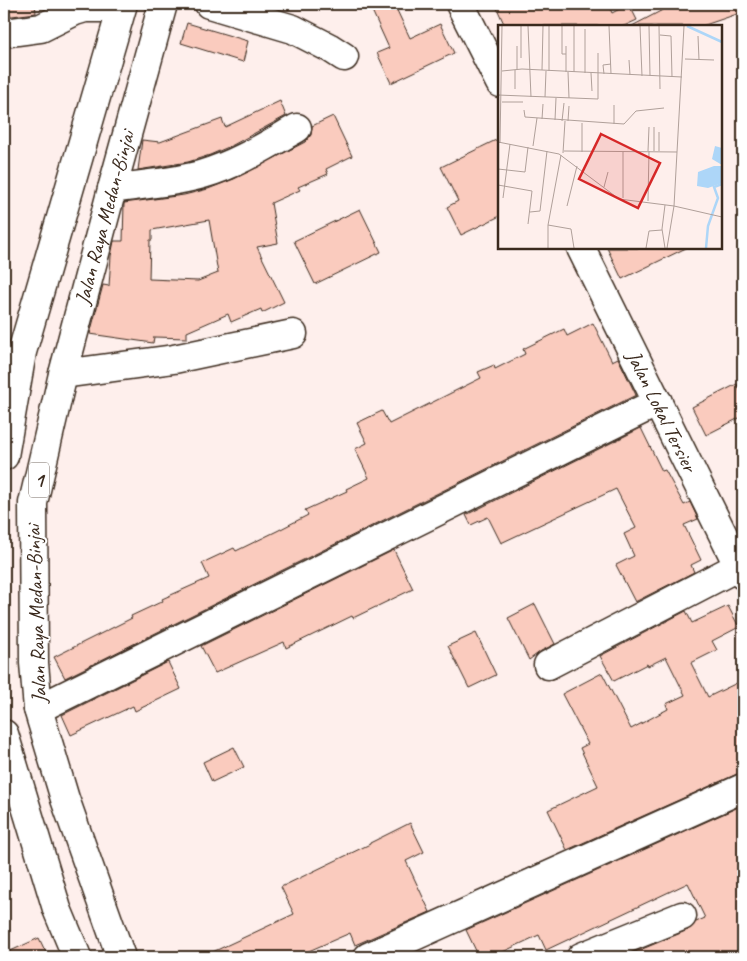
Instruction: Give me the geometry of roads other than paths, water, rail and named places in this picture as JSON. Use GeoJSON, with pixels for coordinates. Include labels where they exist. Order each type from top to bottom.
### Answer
{"type":"FeatureCollection","features":[{"type":"Feature","properties":{"kind":"street","name":"Jalan Raya Medan-Binjai"},"geometry":{"type":"LineString","coordinates":[[121,957],[65,799],[38,709],[34,663],[33,503],[63,374],[164,4]]}},
{"type":"Feature","properties":{"kind":"street"},"geometry":{"type":"LineString","coordinates":[[209,4],[293,29],[344,57]]}},
{"type":"Feature","properties":{"kind":"street"},"geometry":{"type":"LineString","coordinates":[[460,4],[498,79]]}},
{"type":"Feature","properties":{"kind":"street","name":"Jalan Raya Medan-Binjai"},"geometry":{"type":"LineString","coordinates":[[4,456],[22,352],[122,6]]}},
{"type":"Feature","properties":{"kind":"street"},"geometry":{"type":"LineString","coordinates":[[4,33],[42,28],[85,8],[122,6]]}},
{"type":"Feature","properties":{"kind":"street"},"geometry":{"type":"LineString","coordinates":[[112,189],[170,181],[203,174],[235,162],[297,128]]}},
{"type":"Feature","properties":{"kind":"street","name":"Jalan Lokal Tersier"},"geometry":{"type":"LineString","coordinates":[[582,249],[741,570]]}},
{"type":"Feature","properties":{"kind":"street"},"geometry":{"type":"LineString","coordinates":[[63,374],[174,359],[293,334]]}},
{"type":"Feature","properties":{"kind":"street"},"geometry":{"type":"LineString","coordinates":[[38,709],[658,402]]}},
{"type":"Feature","properties":{"kind":"street"},"geometry":{"type":"LineString","coordinates":[[548,664],[741,570]]}},
{"type":"Feature","properties":{"kind":"street"},"geometry":{"type":"LineString","coordinates":[[4,734],[57,909],[77,957]]}},
{"type":"Feature","properties":{"kind":"street"},"geometry":{"type":"LineString","coordinates":[[368,957],[743,788]]}},
{"type":"Feature","properties":{"kind":"street"},"geometry":{"type":"LineString","coordinates":[[581,957],[682,916]]}}]}
